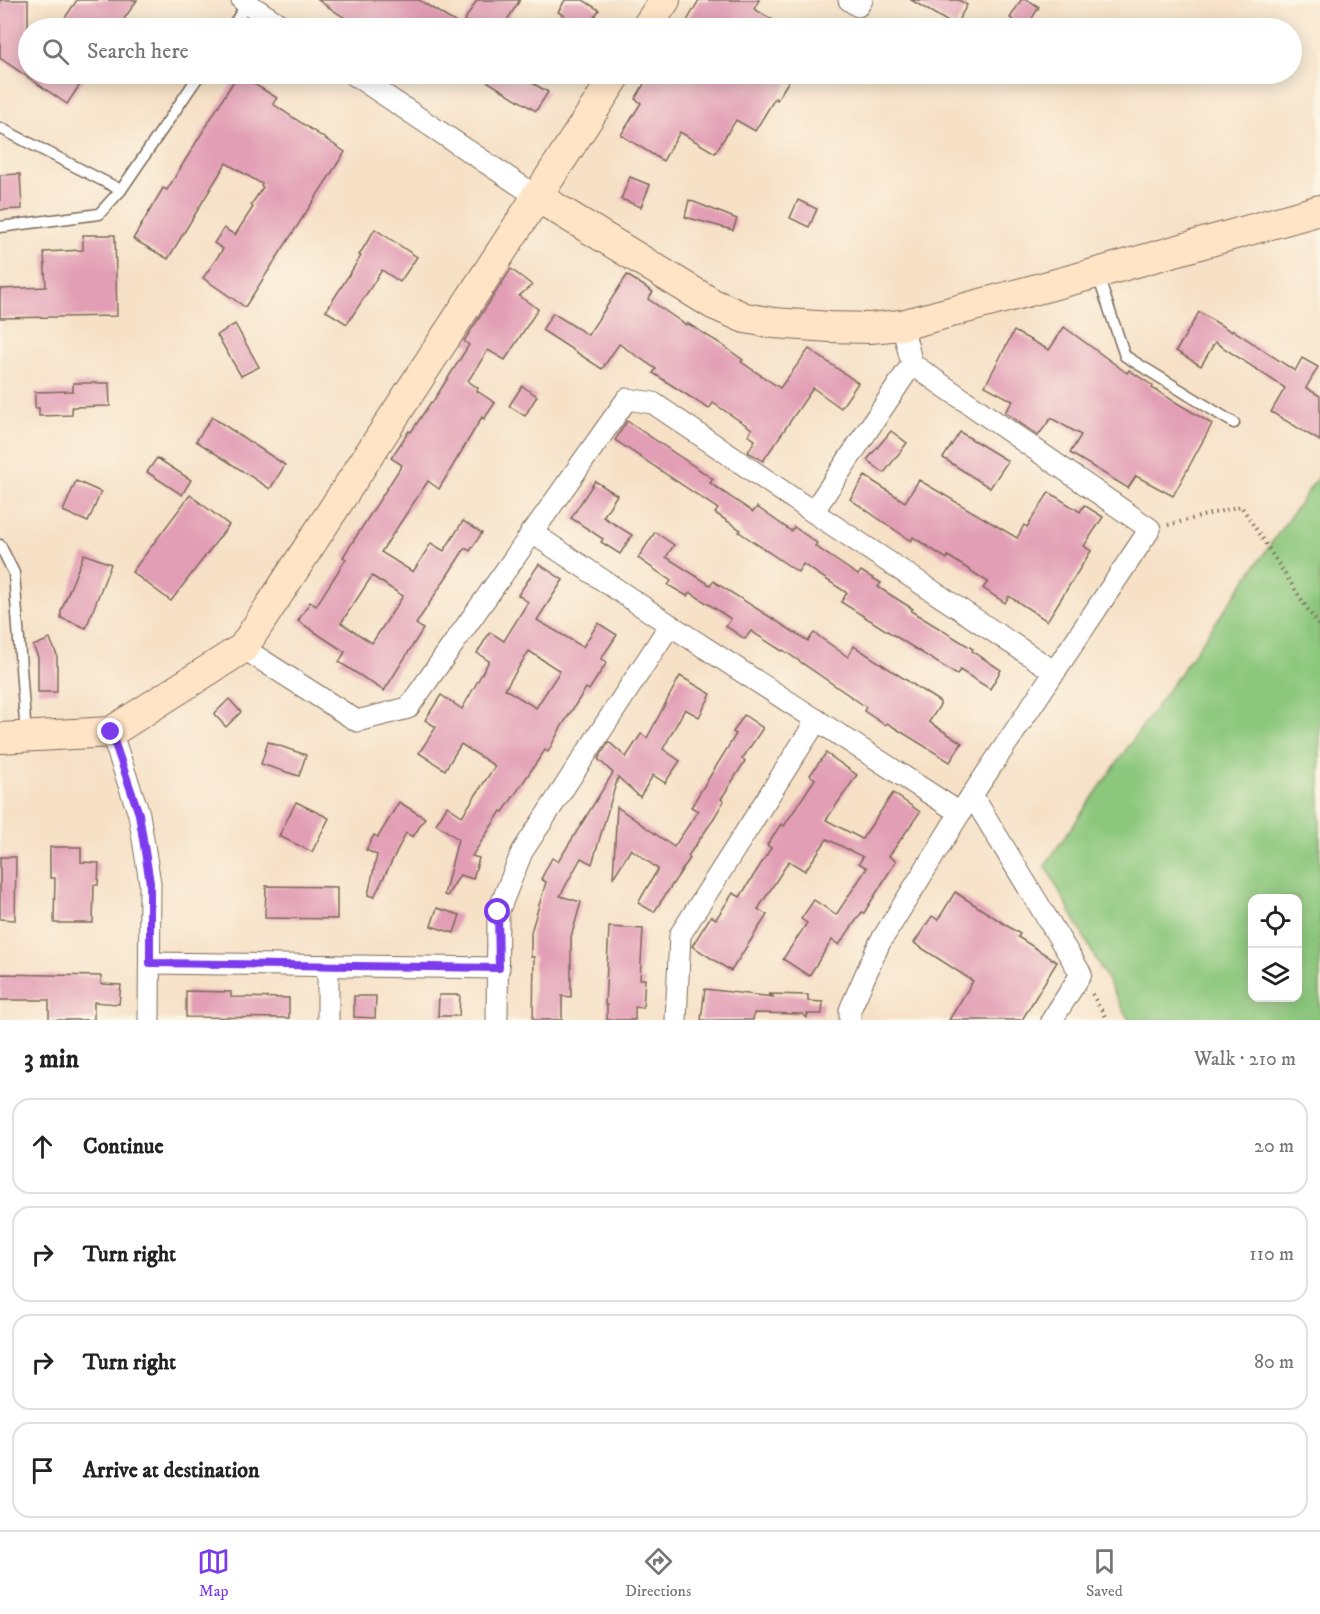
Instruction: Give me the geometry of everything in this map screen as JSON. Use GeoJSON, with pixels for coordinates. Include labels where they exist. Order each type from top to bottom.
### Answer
{"type":"FeatureCollection","features":[{"type":"Feature","properties":{"kind":"street"},"geometry":{"type":"LineString","coordinates":[[653,18],[665,0]]}},
{"type":"Feature","properties":{"kind":"street"},"geometry":{"type":"LineString","coordinates":[[849,0],[858,6],[862,0]]}},
{"type":"Feature","properties":{"kind":"street"},"geometry":{"type":"LineString","coordinates":[[245,2],[270,18]]}},
{"type":"Feature","properties":{"kind":"street"},"geometry":{"type":"LineString","coordinates":[[367,84],[536,196],[705,299],[745,318],[774,323],[870,328],[902,325],[1320,210]]}},
{"type":"Feature","properties":{"kind":"street"},"geometry":{"type":"LineString","coordinates":[[13,737],[111,732],[243,648],[610,84]]}},
{"type":"Feature","properties":{"kind":"street"},"geometry":{"type":"LineString","coordinates":[[850,1020],[850,1010],[879,944],[960,813],[1150,530],[912,364],[902,325]]}},
{"type":"Feature","properties":{"kind":"street"},"geometry":{"type":"LineString","coordinates":[[813,512],[912,364]]}},
{"type":"Feature","properties":{"kind":"street"},"geometry":{"type":"LineString","coordinates":[[243,648],[357,721],[408,708],[627,399],[653,403],[1055,672]]}},
{"type":"Feature","properties":{"kind":"street"},"geometry":{"type":"LineString","coordinates":[[531,532],[960,813]]}},
{"type":"Feature","properties":{"kind":"street"},"geometry":{"type":"LineString","coordinates":[[497,1020],[498,912],[522,852],[670,625]]}},
{"type":"Feature","properties":{"kind":"street"},"geometry":{"type":"LineString","coordinates":[[676,1020],[680,935],[817,720]]}},
{"type":"Feature","properties":{"kind":"street"},"geometry":{"type":"LineString","coordinates":[[111,732],[139,814],[150,883],[149,1020]]}},
{"type":"Feature","properties":{"kind":"street"},"geometry":{"type":"LineString","coordinates":[[972,795],[1081,974],[1052,1020]]}},
{"type":"Feature","properties":{"kind":"street"},"geometry":{"type":"LineString","coordinates":[[150,963],[499,968]]}},
{"type":"Feature","properties":{"kind":"street"},"geometry":{"type":"LineString","coordinates":[[327,966],[328,1020]]}},
{"type":"Feature","properties":{"kind":"lane"},"geometry":{"type":"LineString","coordinates":[[236,18],[245,2]]}},
{"type":"Feature","properties":{"kind":"lane"},"geometry":{"type":"LineString","coordinates":[[0,226],[99,214],[121,190],[193,84]]}},
{"type":"Feature","properties":{"kind":"lane"},"geometry":{"type":"LineString","coordinates":[[0,128],[121,190]]}},
{"type":"Feature","properties":{"kind":"lane"},"geometry":{"type":"LineString","coordinates":[[1097,273],[1125,356],[1234,423]]}},
{"type":"Feature","properties":{"kind":"lane"},"geometry":{"type":"LineString","coordinates":[[0,545],[14,573],[13,737]]}},
{"type":"Feature","properties":{"kind":"path"},"geometry":{"type":"LineString","coordinates":[[1150,530],[1241,506],[1320,628]]}},
{"type":"Feature","properties":{"kind":"path"},"geometry":{"type":"LineString","coordinates":[[1081,974],[1107,1020]]}},
{"type":"Feature","properties":{"kind":"green space"},"geometry":{"type":"Polygon","coordinates":[[[1320,474],[1320,1020],[1129,1020],[1045,865],[1320,474]]]}},
{"type":"Feature","properties":{"kind":"building"},"geometry":{"type":"Polygon","coordinates":[[[0,0],[28,0],[28,18],[18,18],[18,70],[0,58],[0,0]]]}},
{"type":"Feature","properties":{"kind":"building"},"geometry":{"type":"Polygon","coordinates":[[[77,0],[137,0],[125,18],[65,18],[77,0]]]}},
{"type":"Feature","properties":{"kind":"building"},"geometry":{"type":"Polygon","coordinates":[[[318,0],[419,0],[448,18],[345,18],[318,0]]]}},
{"type":"Feature","properties":{"kind":"building"},"geometry":{"type":"Polygon","coordinates":[[[477,0],[520,0],[508,18],[466,18],[477,0]]]}},
{"type":"Feature","properties":{"kind":"building"},"geometry":{"type":"Polygon","coordinates":[[[565,0],[583,0],[599,10],[594,18],[564,18],[565,16],[558,12],[565,0]]]}},
{"type":"Feature","properties":{"kind":"building"},"geometry":{"type":"Polygon","coordinates":[[[699,0],[759,0],[754,9],[770,18],[689,18],[699,0]]]}},
{"type":"Feature","properties":{"kind":"building"},"geometry":{"type":"Polygon","coordinates":[[[911,0],[959,0],[967,5],[960,18],[941,18],[911,0]]]}},
{"type":"Feature","properties":{"kind":"building"},"geometry":{"type":"Polygon","coordinates":[[[1021,0],[1028,0],[1039,7],[1032,18],[1010,18],[1021,0]]]}},
{"type":"Feature","properties":{"kind":"building"},"geometry":{"type":"Polygon","coordinates":[[[38,84],[80,84],[67,104],[38,84]]]}},
{"type":"Feature","properties":{"kind":"building"},"geometry":{"type":"Polygon","coordinates":[[[232,84],[254,84],[277,98],[273,104],[345,152],[245,307],[203,278],[223,249],[214,243],[224,228],[235,235],[253,207],[251,205],[263,187],[262,184],[226,163],[168,259],[133,239],[163,188],[167,190],[232,84]]]}},
{"type":"Feature","properties":{"kind":"building"},"geometry":{"type":"Polygon","coordinates":[[[491,84],[534,84],[548,92],[536,111],[491,84]]]}},
{"type":"Feature","properties":{"kind":"building"},"geometry":{"type":"Polygon","coordinates":[[[644,84],[787,84],[777,100],[775,98],[755,131],[736,120],[715,153],[680,132],[663,161],[621,135],[641,103],[635,99],[644,84]]]}},
{"type":"Feature","properties":{"kind":"building"},"geometry":{"type":"Polygon","coordinates":[[[20,174],[22,209],[0,210],[0,175],[20,174]]]}},
{"type":"Feature","properties":{"kind":"building"},"geometry":{"type":"Polygon","coordinates":[[[630,177],[650,185],[641,207],[621,199],[630,177]]]}},
{"type":"Feature","properties":{"kind":"building"},"geometry":{"type":"Polygon","coordinates":[[[689,200],[737,219],[733,230],[685,217],[689,200]]]}},
{"type":"Feature","properties":{"kind":"building"},"geometry":{"type":"Polygon","coordinates":[[[798,200],[817,209],[809,227],[790,218],[798,200]]]}},
{"type":"Feature","properties":{"kind":"building"},"geometry":{"type":"Polygon","coordinates":[[[375,229],[417,257],[400,282],[382,270],[347,324],[326,311],[361,256],[359,255],[375,229]]]}},
{"type":"Feature","properties":{"kind":"building"},"geometry":{"type":"Polygon","coordinates":[[[83,235],[115,235],[117,316],[0,318],[0,289],[46,287],[44,252],[83,250],[83,235]]]}},
{"type":"Feature","properties":{"kind":"building"},"geometry":{"type":"Polygon","coordinates":[[[511,269],[532,285],[519,296],[538,309],[505,360],[488,350],[468,381],[478,388],[477,391],[495,403],[484,419],[482,417],[439,489],[428,481],[381,552],[413,572],[431,543],[444,551],[463,521],[482,533],[470,551],[465,548],[416,624],[423,629],[384,691],[339,662],[345,652],[298,621],[310,602],[316,606],[346,559],[343,557],[402,465],[391,458],[432,403],[469,345],[464,341],[511,269]],[[372,576],[341,623],[372,643],[403,596],[372,576]]]}},
{"type":"Feature","properties":{"kind":"building"},"geometry":{"type":"Polygon","coordinates":[[[627,275],[653,292],[648,299],[686,325],[687,323],[721,344],[743,360],[741,362],[780,388],[809,349],[858,383],[841,408],[813,388],[763,461],[748,452],[755,440],[748,435],[752,429],[713,403],[709,409],[676,388],[653,373],[656,369],[619,344],[602,369],[542,330],[553,313],[588,335],[627,275]]]}},
{"type":"Feature","properties":{"kind":"building"},"geometry":{"type":"Polygon","coordinates":[[[1199,312],[1232,332],[1233,330],[1295,371],[1302,358],[1318,367],[1306,388],[1320,396],[1320,441],[1271,412],[1285,388],[1215,342],[1201,366],[1176,351],[1199,312]]]}},
{"type":"Feature","properties":{"kind":"building"},"geometry":{"type":"Polygon","coordinates":[[[235,324],[259,367],[241,376],[217,335],[235,324]]]}},
{"type":"Feature","properties":{"kind":"building"},"geometry":{"type":"Polygon","coordinates":[[[1064,327],[1127,373],[1129,370],[1153,386],[1152,388],[1212,424],[1173,496],[1136,476],[1128,488],[1070,453],[1081,435],[1051,418],[1038,436],[1005,412],[1013,401],[985,386],[1014,331],[1049,350],[1064,327]]]}},
{"type":"Feature","properties":{"kind":"building"},"geometry":{"type":"Polygon","coordinates":[[[73,383],[109,383],[110,406],[72,407],[72,415],[39,416],[39,408],[35,408],[35,392],[73,391],[73,383]]]}},
{"type":"Feature","properties":{"kind":"building"},"geometry":{"type":"Polygon","coordinates":[[[522,386],[537,396],[525,416],[509,406],[522,386]]]}},
{"type":"Feature","properties":{"kind":"building"},"geometry":{"type":"Polygon","coordinates":[[[212,417],[285,465],[270,489],[196,441],[212,417]]]}},
{"type":"Feature","properties":{"kind":"building"},"geometry":{"type":"Polygon","coordinates":[[[627,421],[713,479],[710,483],[753,512],[757,507],[791,531],[794,527],[817,543],[815,546],[858,575],[861,571],[881,583],[878,587],[913,609],[911,611],[973,649],[972,651],[1001,670],[990,689],[960,670],[957,675],[841,602],[847,593],[803,564],[798,572],[739,532],[741,530],[715,513],[718,509],[615,440],[627,421]]]}},
{"type":"Feature","properties":{"kind":"building"},"geometry":{"type":"Polygon","coordinates":[[[891,431],[907,443],[884,473],[867,460],[891,431]]]}},
{"type":"Feature","properties":{"kind":"building"},"geometry":{"type":"Polygon","coordinates":[[[960,432],[1008,461],[990,488],[943,458],[960,432]]]}},
{"type":"Feature","properties":{"kind":"building"},"geometry":{"type":"Polygon","coordinates":[[[157,458],[191,480],[182,495],[147,472],[157,458]]]}},
{"type":"Feature","properties":{"kind":"building"},"geometry":{"type":"Polygon","coordinates":[[[865,476],[905,502],[919,480],[1017,538],[1024,525],[1027,527],[1049,492],[1080,512],[1084,505],[1103,517],[1084,546],[1091,551],[1047,621],[1009,596],[1005,603],[983,588],[988,582],[913,537],[911,541],[850,499],[865,476]]]}},
{"type":"Feature","properties":{"kind":"building"},"geometry":{"type":"Polygon","coordinates":[[[76,481],[101,492],[88,522],[63,511],[76,481]]]}},
{"type":"Feature","properties":{"kind":"building"},"geometry":{"type":"Polygon","coordinates":[[[595,481],[617,495],[603,517],[632,535],[620,554],[601,542],[603,539],[571,518],[595,481]]]}},
{"type":"Feature","properties":{"kind":"building"},"geometry":{"type":"Polygon","coordinates":[[[190,495],[229,525],[171,601],[132,572],[190,495]]]}},
{"type":"Feature","properties":{"kind":"building"},"geometry":{"type":"Polygon","coordinates":[[[655,532],[674,545],[666,557],[710,585],[713,581],[808,641],[814,633],[848,657],[854,646],[940,702],[929,722],[962,743],[950,762],[864,711],[866,707],[783,650],[751,631],[745,639],[726,626],[731,619],[690,592],[687,596],[668,585],[671,581],[638,558],[655,532]]]}},
{"type":"Feature","properties":{"kind":"building"},"geometry":{"type":"Polygon","coordinates":[[[84,554],[111,564],[86,628],[61,618],[61,611],[84,554]]]}},
{"type":"Feature","properties":{"kind":"building"},"geometry":{"type":"Polygon","coordinates":[[[539,564],[563,580],[537,620],[583,647],[598,623],[617,635],[601,659],[607,662],[589,690],[586,688],[548,752],[545,750],[472,856],[479,858],[473,879],[460,875],[447,896],[444,895],[458,839],[436,824],[447,806],[462,816],[495,766],[461,744],[445,770],[419,753],[436,727],[425,720],[441,695],[462,709],[489,661],[477,653],[490,632],[504,641],[528,602],[518,595],[539,564]],[[529,651],[505,689],[536,708],[560,671],[529,651]]]}},
{"type":"Feature","properties":{"kind":"building"},"geometry":{"type":"Polygon","coordinates":[[[50,639],[57,655],[57,692],[38,692],[38,657],[33,646],[50,639]]]}},
{"type":"Feature","properties":{"kind":"building"},"geometry":{"type":"Polygon","coordinates":[[[680,676],[711,694],[699,717],[685,709],[663,749],[680,761],[665,783],[653,775],[640,797],[618,777],[592,864],[581,858],[560,896],[581,902],[571,937],[571,997],[562,996],[562,1020],[533,1020],[534,957],[531,957],[531,932],[546,882],[541,879],[552,858],[558,862],[613,773],[598,759],[609,742],[626,757],[641,734],[647,738],[680,676]]]}},
{"type":"Feature","properties":{"kind":"building"},"geometry":{"type":"Polygon","coordinates":[[[229,699],[241,712],[226,727],[214,714],[229,699]]]}},
{"type":"Feature","properties":{"kind":"building"},"geometry":{"type":"Polygon","coordinates":[[[744,715],[763,728],[742,759],[745,761],[721,799],[724,801],[711,823],[654,912],[638,903],[658,869],[631,849],[613,878],[617,807],[674,847],[698,811],[691,807],[736,734],[733,732],[744,715]]]}},
{"type":"Feature","properties":{"kind":"building"},"geometry":{"type":"Polygon","coordinates":[[[268,742],[306,755],[299,776],[261,764],[268,742]]]}},
{"type":"Feature","properties":{"kind":"building"},"geometry":{"type":"Polygon","coordinates":[[[826,753],[857,775],[826,820],[862,839],[893,793],[920,812],[889,856],[896,861],[864,913],[862,912],[839,945],[832,940],[809,976],[783,959],[807,923],[801,919],[814,900],[836,915],[867,868],[859,863],[863,857],[827,839],[805,871],[789,861],[758,909],[767,915],[731,971],[692,946],[711,916],[716,919],[733,893],[740,897],[771,848],[767,845],[781,824],[784,826],[815,779],[810,775],[826,753]]]}},
{"type":"Feature","properties":{"kind":"building"},"geometry":{"type":"Polygon","coordinates":[[[296,802],[329,818],[312,852],[279,836],[296,802]]]}},
{"type":"Feature","properties":{"kind":"building"},"geometry":{"type":"Polygon","coordinates":[[[399,802],[425,818],[413,837],[406,833],[374,897],[368,895],[377,855],[366,850],[374,835],[378,837],[399,802]]]}},
{"type":"Feature","properties":{"kind":"building"},"geometry":{"type":"Polygon","coordinates":[[[50,847],[81,847],[81,862],[99,863],[98,885],[94,885],[93,923],[54,923],[55,878],[50,878],[50,847]]]}},
{"type":"Feature","properties":{"kind":"building"},"geometry":{"type":"Polygon","coordinates":[[[0,857],[16,857],[15,920],[0,919],[0,857]]]}},
{"type":"Feature","properties":{"kind":"building"},"geometry":{"type":"Polygon","coordinates":[[[266,886],[337,887],[337,919],[265,918],[266,886]]]}},
{"type":"Feature","properties":{"kind":"building"},"geometry":{"type":"Polygon","coordinates":[[[955,892],[1020,934],[1018,937],[1057,962],[1022,1020],[949,1020],[973,981],[914,943],[932,916],[938,920],[955,892]]]}},
{"type":"Feature","properties":{"kind":"building"},"geometry":{"type":"Polygon","coordinates":[[[437,908],[460,915],[454,933],[431,926],[437,908]]]}},
{"type":"Feature","properties":{"kind":"building"},"geometry":{"type":"Polygon","coordinates":[[[609,927],[643,929],[640,979],[645,979],[643,1008],[635,1007],[635,1020],[607,1020],[607,1005],[605,1005],[609,927]]]}},
{"type":"Feature","properties":{"kind":"building"},"geometry":{"type":"Polygon","coordinates":[[[0,974],[101,976],[101,984],[121,985],[119,1004],[94,1002],[94,1020],[49,1020],[49,1000],[0,1000],[0,974]]]}},
{"type":"Feature","properties":{"kind":"building"},"geometry":{"type":"Polygon","coordinates":[[[705,989],[774,997],[768,994],[808,995],[808,1001],[823,1002],[822,1014],[807,1014],[807,1018],[802,1014],[754,1013],[753,1020],[701,1020],[705,989]]]}},
{"type":"Feature","properties":{"kind":"building"},"geometry":{"type":"Polygon","coordinates":[[[186,991],[231,992],[231,997],[289,998],[289,1018],[186,1017],[186,991]]]}},
{"type":"Feature","properties":{"kind":"building"},"geometry":{"type":"Polygon","coordinates":[[[439,995],[460,995],[459,1016],[438,1016],[439,995]]]}},
{"type":"Feature","properties":{"kind":"building"},"geometry":{"type":"Polygon","coordinates":[[[354,996],[376,996],[375,1018],[354,1017],[354,996]]]}},
{"type":"Feature","properties":{"kind":"route"},"geometry":{"type":"LineString","coordinates":[[111,732],[139,814],[150,883],[150,963],[499,968],[498,912]]}}]}
